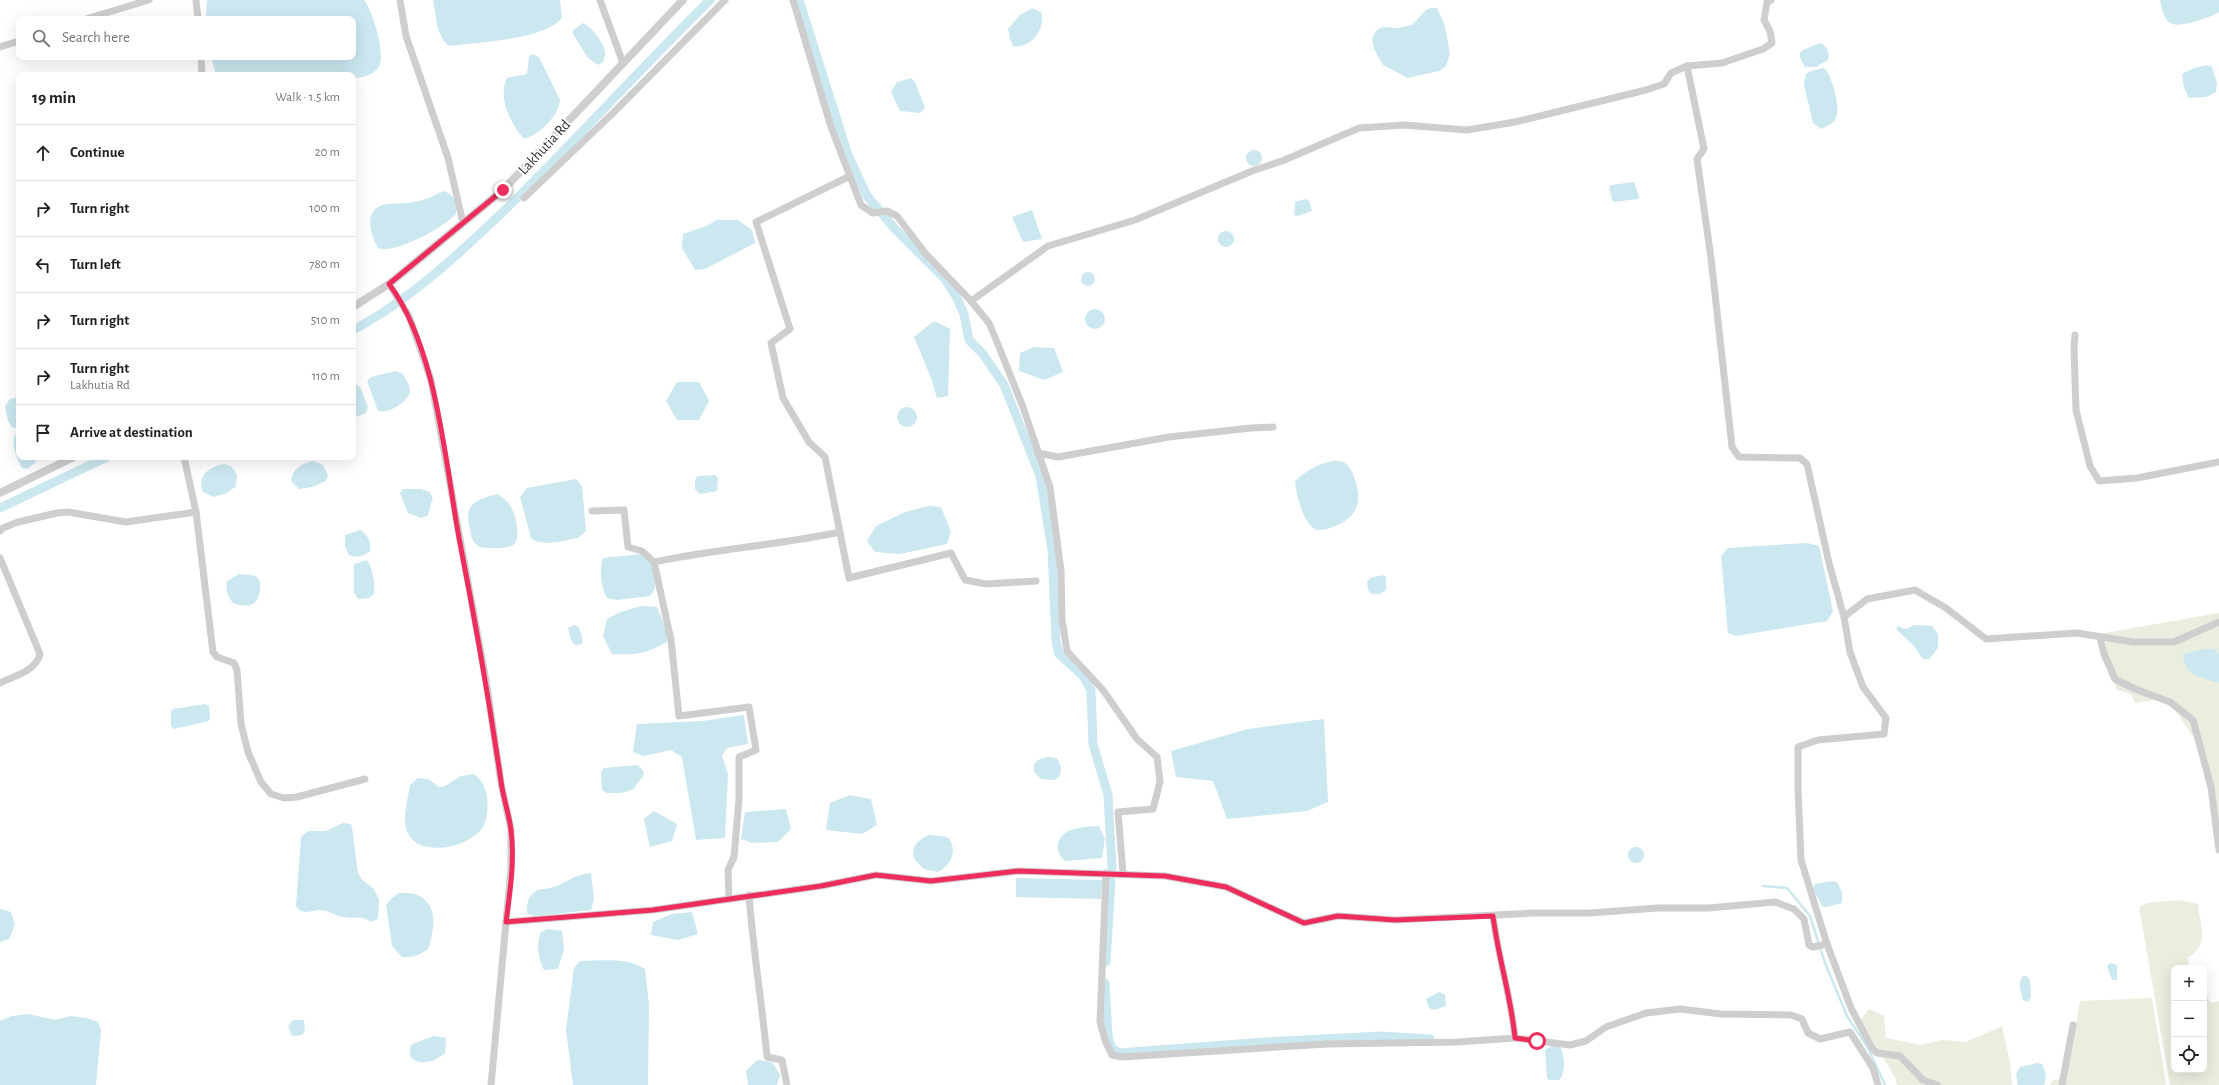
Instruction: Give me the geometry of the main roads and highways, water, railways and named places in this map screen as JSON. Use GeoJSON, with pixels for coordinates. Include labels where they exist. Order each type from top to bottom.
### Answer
{"type":"FeatureCollection","features":[{"type":"Feature","properties":{"kind":"water"},"geometry":{"type":"Polygon","coordinates":[[[207,0],[364,0],[375,23],[378,34],[381,54],[380,62],[376,71],[367,76],[356,78],[356,72],[215,72],[212,60],[356,60],[356,16],[206,16],[207,0]]]}},
{"type":"Feature","properties":{"kind":"water"},"geometry":{"type":"Polygon","coordinates":[[[433,0],[560,0],[562,18],[553,25],[541,31],[510,39],[449,46],[441,37],[433,0]]]}},
{"type":"Feature","properties":{"kind":"water"},"geometry":{"type":"Polygon","coordinates":[[[2160,0],[2219,0],[2219,12],[2195,22],[2180,25],[2174,24],[2168,21],[2163,13],[2160,0]]]}},
{"type":"Feature","properties":{"kind":"water"},"geometry":{"type":"Polygon","coordinates":[[[1032,8],[1041,12],[1042,18],[1039,31],[1031,41],[1026,44],[1013,46],[1008,29],[1020,15],[1032,8]]]}},
{"type":"Feature","properties":{"kind":"water"},"geometry":{"type":"Polygon","coordinates":[[[1437,8],[1444,23],[1450,54],[1446,66],[1439,71],[1408,78],[1383,65],[1374,49],[1372,38],[1376,31],[1382,27],[1398,28],[1412,25],[1427,9],[1437,8]]]}},
{"type":"Feature","properties":{"kind":"water"},"geometry":{"type":"Polygon","coordinates":[[[583,23],[593,31],[604,48],[605,54],[603,62],[598,65],[588,58],[573,34],[573,30],[583,23]]]}},
{"type":"Feature","properties":{"kind":"water"},"geometry":{"type":"Polygon","coordinates":[[[1820,43],[1827,50],[1829,55],[1828,60],[1816,67],[1805,67],[1800,58],[1800,53],[1803,50],[1820,43]]]}},
{"type":"Feature","properties":{"kind":"water"},"geometry":{"type":"Polygon","coordinates":[[[532,54],[539,57],[560,100],[556,113],[547,124],[530,137],[524,139],[510,118],[505,102],[504,86],[507,78],[527,74],[529,57],[532,54]]]}},
{"type":"Feature","properties":{"kind":"water"},"geometry":{"type":"Polygon","coordinates":[[[2207,65],[2212,67],[2217,83],[2216,92],[2206,97],[2189,98],[2184,88],[2182,74],[2194,68],[2207,65]]]}},
{"type":"Feature","properties":{"kind":"water"},"geometry":{"type":"Polygon","coordinates":[[[1824,68],[1830,78],[1835,92],[1837,100],[1837,114],[1836,118],[1830,125],[1821,129],[1813,123],[1804,85],[1806,74],[1811,71],[1824,68]]]}},
{"type":"Feature","properties":{"kind":"water"},"geometry":{"type":"Polygon","coordinates":[[[911,78],[915,82],[925,108],[920,113],[900,111],[891,92],[897,82],[911,78]]]}},
{"type":"Feature","properties":{"kind":"water"},"geometry":{"type":"Polygon","coordinates":[[[1254,150],[1260,152],[1262,158],[1260,164],[1254,166],[1248,164],[1246,158],[1248,152],[1254,150]]]}},
{"type":"Feature","properties":{"kind":"water"},"geometry":{"type":"Polygon","coordinates":[[[1634,182],[1639,197],[1638,199],[1613,202],[1609,188],[1611,185],[1634,182]]]}},
{"type":"Feature","properties":{"kind":"water"},"geometry":{"type":"Polygon","coordinates":[[[443,191],[450,194],[454,200],[456,214],[441,226],[407,244],[386,249],[378,248],[370,222],[374,210],[379,206],[387,204],[407,203],[422,200],[443,191]]]}},
{"type":"Feature","properties":{"kind":"water"},"geometry":{"type":"Polygon","coordinates":[[[1306,199],[1309,201],[1312,211],[1298,216],[1294,215],[1295,202],[1306,199]]]}},
{"type":"Feature","properties":{"kind":"water"},"geometry":{"type":"Polygon","coordinates":[[[1032,210],[1042,239],[1023,242],[1012,217],[1032,210]]]}},
{"type":"Feature","properties":{"kind":"water"},"geometry":{"type":"Polygon","coordinates":[[[717,220],[738,220],[752,230],[755,243],[705,269],[695,270],[682,248],[683,234],[706,226],[717,220]]]}},
{"type":"Feature","properties":{"kind":"water"},"geometry":{"type":"Polygon","coordinates":[[[1226,231],[1233,236],[1234,239],[1229,246],[1226,247],[1219,242],[1218,239],[1223,232],[1226,231]]]}},
{"type":"Feature","properties":{"kind":"water"},"geometry":{"type":"Polygon","coordinates":[[[1085,272],[1091,272],[1095,276],[1095,282],[1091,286],[1085,286],[1081,282],[1081,276],[1085,272]]]}},
{"type":"Feature","properties":{"kind":"water"},"geometry":{"type":"Polygon","coordinates":[[[1091,309],[1099,309],[1105,315],[1105,323],[1099,329],[1091,329],[1085,323],[1085,315],[1091,309]]]}},
{"type":"Feature","properties":{"kind":"water"},"geometry":{"type":"Polygon","coordinates":[[[934,321],[950,329],[948,396],[937,398],[931,378],[914,337],[934,321]]]}},
{"type":"Feature","properties":{"kind":"water"},"geometry":{"type":"Polygon","coordinates":[[[1034,347],[1054,348],[1063,372],[1044,380],[1019,371],[1020,353],[1034,347]]]}},
{"type":"Feature","properties":{"kind":"water"},"geometry":{"type":"Polygon","coordinates":[[[395,371],[402,373],[406,379],[410,389],[409,395],[402,403],[392,409],[387,411],[378,411],[367,381],[371,377],[395,371]]]}},
{"type":"Feature","properties":{"kind":"water"},"geometry":{"type":"Polygon","coordinates":[[[677,382],[699,382],[709,401],[699,420],[677,420],[666,401],[677,382]]]}},
{"type":"Feature","properties":{"kind":"water"},"geometry":{"type":"Polygon","coordinates":[[[356,384],[360,387],[368,407],[366,413],[356,417],[356,384]]]}},
{"type":"Feature","properties":{"kind":"water"},"geometry":{"type":"Polygon","coordinates":[[[16,398],[16,428],[13,428],[8,421],[5,406],[10,399],[16,398]]]}},
{"type":"Feature","properties":{"kind":"water"},"geometry":{"type":"Polygon","coordinates":[[[907,407],[914,410],[917,417],[914,424],[907,427],[900,424],[897,417],[900,410],[907,407]]]}},
{"type":"Feature","properties":{"kind":"water"},"geometry":{"type":"Polygon","coordinates":[[[16,434],[16,453],[14,447],[16,434]]]}},
{"type":"Feature","properties":{"kind":"water"},"geometry":{"type":"Polygon","coordinates":[[[19,460],[35,460],[36,462],[27,469],[22,468],[19,460]]]}},
{"type":"Feature","properties":{"kind":"water"},"geometry":{"type":"Polygon","coordinates":[[[313,461],[323,465],[328,475],[326,481],[312,487],[299,489],[291,481],[294,473],[301,465],[313,461]]]}},
{"type":"Feature","properties":{"kind":"water"},"geometry":{"type":"Polygon","coordinates":[[[1332,461],[1345,463],[1351,470],[1358,490],[1357,505],[1350,517],[1344,522],[1326,529],[1317,530],[1312,527],[1304,516],[1295,481],[1312,468],[1332,461]]]}},
{"type":"Feature","properties":{"kind":"water"},"geometry":{"type":"Polygon","coordinates":[[[225,464],[232,467],[237,475],[236,486],[227,493],[213,497],[203,492],[201,481],[206,473],[214,467],[225,464]]]}},
{"type":"Feature","properties":{"kind":"water"},"geometry":{"type":"Polygon","coordinates":[[[715,475],[718,478],[717,491],[700,494],[695,489],[695,480],[698,476],[715,475]]]}},
{"type":"Feature","properties":{"kind":"water"},"geometry":{"type":"Polygon","coordinates":[[[576,479],[582,486],[586,531],[578,538],[547,543],[536,541],[531,538],[520,497],[527,488],[576,479]]]}},
{"type":"Feature","properties":{"kind":"water"},"geometry":{"type":"Polygon","coordinates":[[[403,489],[421,489],[430,492],[433,499],[427,516],[421,518],[408,513],[400,493],[403,489]]]}},
{"type":"Feature","properties":{"kind":"water"},"geometry":{"type":"Polygon","coordinates":[[[498,494],[509,504],[514,512],[517,529],[516,541],[513,545],[504,548],[484,548],[474,543],[471,536],[468,514],[473,504],[483,498],[498,494]]]}},
{"type":"Feature","properties":{"kind":"water"},"geometry":{"type":"Polygon","coordinates":[[[929,506],[941,507],[951,532],[947,544],[900,554],[875,552],[867,541],[876,526],[905,512],[929,506]]]}},
{"type":"Feature","properties":{"kind":"water"},"geometry":{"type":"Polygon","coordinates":[[[360,530],[368,539],[370,551],[365,555],[360,556],[349,555],[345,547],[345,535],[360,530]]]}},
{"type":"Feature","properties":{"kind":"water"},"geometry":{"type":"Polygon","coordinates":[[[1807,543],[1819,546],[1833,611],[1827,621],[1736,636],[1728,633],[1721,556],[1728,548],[1807,543]]]}},
{"type":"Feature","properties":{"kind":"water"},"geometry":{"type":"Polygon","coordinates":[[[642,554],[651,561],[655,575],[656,584],[650,596],[617,600],[607,598],[603,589],[601,578],[603,558],[642,554]]]}},
{"type":"Feature","properties":{"kind":"water"},"geometry":{"type":"Polygon","coordinates":[[[367,560],[373,576],[374,594],[369,598],[358,599],[354,592],[354,564],[367,560]]]}},
{"type":"Feature","properties":{"kind":"water"},"geometry":{"type":"Polygon","coordinates":[[[239,574],[253,575],[258,578],[260,590],[258,598],[251,605],[246,606],[234,604],[227,591],[227,581],[239,574]]]}},
{"type":"Feature","properties":{"kind":"water"},"geometry":{"type":"Polygon","coordinates":[[[1382,575],[1386,577],[1386,590],[1380,594],[1371,594],[1368,590],[1367,582],[1370,578],[1382,575]]]}},
{"type":"Feature","properties":{"kind":"water"},"geometry":{"type":"Polygon","coordinates":[[[641,606],[657,607],[665,626],[668,641],[654,649],[641,653],[612,654],[603,636],[607,619],[621,612],[641,606]]]}},
{"type":"Feature","properties":{"kind":"water"},"geometry":{"type":"Polygon","coordinates":[[[574,625],[578,626],[582,636],[582,644],[575,645],[571,640],[568,628],[574,625]]]}},
{"type":"Feature","properties":{"kind":"water"},"geometry":{"type":"Polygon","coordinates":[[[1914,625],[1932,626],[1938,634],[1938,648],[1929,659],[1923,659],[1913,645],[1896,629],[1898,626],[1906,629],[1914,625]]]}},
{"type":"Feature","properties":{"kind":"water"},"geometry":{"type":"Polygon","coordinates":[[[2204,649],[2214,649],[2219,655],[2219,681],[2217,683],[2199,677],[2186,667],[2183,654],[2204,649]]]}},
{"type":"Feature","properties":{"kind":"water"},"geometry":{"type":"Polygon","coordinates":[[[205,704],[209,706],[210,719],[208,721],[174,729],[171,726],[171,711],[173,709],[205,704]]]}},
{"type":"Feature","properties":{"kind":"water"},"geometry":{"type":"Polygon","coordinates":[[[744,715],[748,744],[727,748],[722,756],[728,774],[725,838],[696,840],[682,757],[671,750],[644,756],[633,752],[637,724],[702,721],[744,715]]]}},
{"type":"Feature","properties":{"kind":"water"},"geometry":{"type":"Polygon","coordinates":[[[1324,719],[1328,802],[1307,811],[1227,819],[1213,781],[1176,777],[1171,751],[1248,729],[1324,719]]]}},
{"type":"Feature","properties":{"kind":"water"},"geometry":{"type":"Polygon","coordinates":[[[1049,757],[1057,758],[1061,767],[1060,776],[1055,780],[1041,779],[1034,772],[1034,765],[1037,761],[1049,757]]]}},
{"type":"Feature","properties":{"kind":"water"},"geometry":{"type":"Polygon","coordinates":[[[637,765],[643,770],[644,774],[642,779],[633,789],[615,793],[606,793],[602,790],[601,772],[604,768],[637,765]]]}},
{"type":"Feature","properties":{"kind":"water"},"geometry":{"type":"Polygon","coordinates":[[[474,774],[481,781],[487,797],[487,816],[483,827],[467,840],[456,845],[432,848],[421,845],[413,840],[407,831],[405,820],[410,785],[418,778],[428,779],[439,787],[445,786],[461,776],[474,774]]]}},
{"type":"Feature","properties":{"kind":"water"},"geometry":{"type":"Polygon","coordinates":[[[850,795],[871,799],[877,825],[862,834],[826,830],[830,803],[850,795]]]}},
{"type":"Feature","properties":{"kind":"water"},"geometry":{"type":"Polygon","coordinates":[[[786,809],[791,829],[778,842],[752,843],[741,839],[745,812],[786,809]]]}},
{"type":"Feature","properties":{"kind":"water"},"geometry":{"type":"Polygon","coordinates":[[[654,811],[677,824],[672,841],[650,847],[644,819],[654,811]]]}},
{"type":"Feature","properties":{"kind":"water"},"geometry":{"type":"Polygon","coordinates":[[[343,823],[351,824],[352,827],[358,873],[362,880],[373,888],[379,899],[378,919],[371,922],[361,918],[347,918],[322,910],[305,912],[296,906],[301,837],[308,831],[326,831],[343,823]]]}},
{"type":"Feature","properties":{"kind":"water"},"geometry":{"type":"Polygon","coordinates":[[[1099,826],[1105,839],[1102,858],[1065,861],[1059,854],[1058,845],[1060,839],[1068,831],[1099,826]]]}},
{"type":"Feature","properties":{"kind":"water"},"geometry":{"type":"Polygon","coordinates":[[[929,835],[947,837],[951,841],[953,852],[952,857],[942,870],[937,872],[924,869],[914,859],[913,854],[916,844],[929,835]]]}},
{"type":"Feature","properties":{"kind":"water"},"geometry":{"type":"Polygon","coordinates":[[[1636,847],[1642,849],[1644,855],[1642,861],[1636,863],[1630,861],[1628,855],[1630,849],[1636,847]]]}},
{"type":"Feature","properties":{"kind":"water"},"geometry":{"type":"Polygon","coordinates":[[[591,873],[594,899],[591,910],[535,916],[528,914],[528,901],[537,890],[554,887],[577,876],[591,873]]]}},
{"type":"Feature","properties":{"kind":"water"},"geometry":{"type":"Polygon","coordinates":[[[1016,878],[1102,880],[1101,899],[1016,897],[1016,878]]]}},
{"type":"Feature","properties":{"kind":"water"},"geometry":{"type":"Polygon","coordinates":[[[1833,881],[1837,882],[1842,892],[1842,903],[1827,907],[1822,906],[1813,889],[1815,884],[1833,881]]]}},
{"type":"Feature","properties":{"kind":"water"},"geometry":{"type":"Polygon","coordinates":[[[399,893],[415,894],[423,898],[432,911],[433,926],[428,949],[413,956],[402,957],[392,946],[386,905],[399,893]]]}},
{"type":"Feature","properties":{"kind":"water"},"geometry":{"type":"Polygon","coordinates":[[[0,909],[11,912],[15,925],[9,939],[0,942],[0,909]]]}},
{"type":"Feature","properties":{"kind":"water"},"geometry":{"type":"Polygon","coordinates":[[[692,912],[698,934],[678,940],[651,935],[653,922],[672,914],[692,912]]]}},
{"type":"Feature","properties":{"kind":"water"},"geometry":{"type":"Polygon","coordinates":[[[548,929],[562,931],[564,949],[558,969],[544,970],[540,961],[538,946],[539,937],[541,932],[548,929]]]}},
{"type":"Feature","properties":{"kind":"water"},"geometry":{"type":"Polygon","coordinates":[[[580,961],[622,961],[638,965],[645,969],[649,1005],[648,1085],[573,1085],[566,1030],[574,968],[580,961]]]}},
{"type":"Feature","properties":{"kind":"water"},"geometry":{"type":"Polygon","coordinates":[[[2110,963],[2117,965],[2117,980],[2112,980],[2107,966],[2110,963]]]}},
{"type":"Feature","properties":{"kind":"water"},"geometry":{"type":"Polygon","coordinates":[[[2023,976],[2027,976],[2030,981],[2031,997],[2028,1002],[2023,1000],[2021,991],[2020,981],[2023,976]]]}},
{"type":"Feature","properties":{"kind":"water"},"geometry":{"type":"Polygon","coordinates":[[[1439,992],[1445,995],[1446,1006],[1434,1010],[1429,1008],[1426,999],[1439,992]]]}},
{"type":"Feature","properties":{"kind":"water"},"geometry":{"type":"Polygon","coordinates":[[[28,1014],[55,1020],[71,1016],[86,1018],[98,1022],[101,1030],[96,1085],[0,1085],[0,1021],[12,1016],[28,1014]]]}},
{"type":"Feature","properties":{"kind":"water"},"geometry":{"type":"Polygon","coordinates":[[[293,1020],[304,1020],[305,1031],[302,1035],[292,1036],[288,1026],[293,1020]]]}},
{"type":"Feature","properties":{"kind":"water"},"geometry":{"type":"Polygon","coordinates":[[[434,1036],[446,1038],[445,1053],[437,1059],[431,1061],[421,1062],[414,1060],[410,1054],[412,1044],[434,1036]]]}},
{"type":"Feature","properties":{"kind":"water"},"geometry":{"type":"Polygon","coordinates":[[[1552,1046],[1559,1046],[1563,1053],[1564,1069],[1559,1080],[1549,1080],[1547,1077],[1545,1050],[1552,1046]]]}},
{"type":"Feature","properties":{"kind":"water"},"geometry":{"type":"Polygon","coordinates":[[[757,1060],[772,1062],[780,1075],[777,1085],[748,1085],[746,1071],[757,1060]]]}},
{"type":"Feature","properties":{"kind":"water"},"geometry":{"type":"Polygon","coordinates":[[[2037,1063],[2042,1064],[2046,1074],[2044,1085],[2018,1085],[2016,1074],[2020,1067],[2037,1063]]]}},
{"type":"Feature","properties":{"kind":"waterway"},"geometry":{"type":"LineString","coordinates":[[356,328],[394,305],[434,275],[471,242],[533,182],[710,0]]}},
{"type":"Feature","properties":{"kind":"waterway"},"geometry":{"type":"LineString","coordinates":[[799,0],[848,155],[867,196],[895,229],[945,279],[956,296],[964,314],[969,340],[983,354],[1004,385],[1040,476],[1052,550],[1056,641],[1059,654],[1083,676],[1091,690],[1093,744],[1108,795],[1112,868]]}},
{"type":"Feature","properties":{"kind":"waterway"},"geometry":{"type":"LineString","coordinates":[[0,508],[101,460]]}},
{"type":"Feature","properties":{"kind":"waterway"},"geometry":{"type":"LineString","coordinates":[[1106,962],[1111,880]]}},
{"type":"Feature","properties":{"kind":"waterway"},"geometry":{"type":"LineString","coordinates":[[1763,886],[1787,888],[1810,916],[1825,963],[1847,1016],[1868,1048],[1885,1085]]}},
{"type":"Feature","properties":{"kind":"waterway"},"geometry":{"type":"LineString","coordinates":[[1105,983],[1108,1036],[1111,1047],[1119,1053],[1264,1042],[1381,1036],[1430,1039]]}}]}
